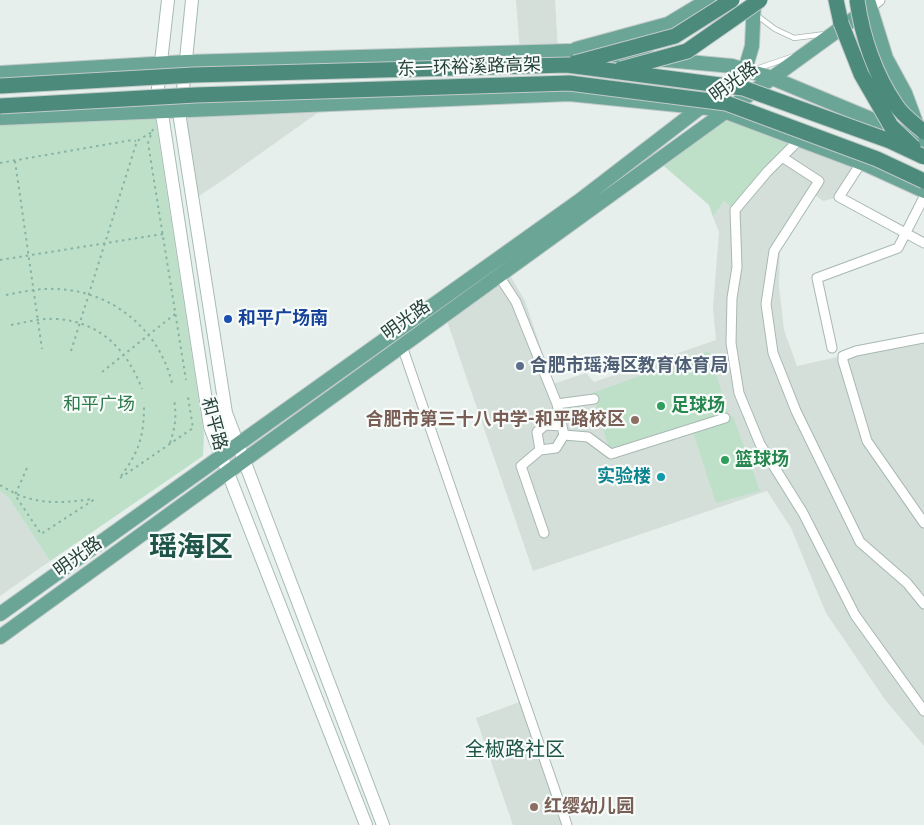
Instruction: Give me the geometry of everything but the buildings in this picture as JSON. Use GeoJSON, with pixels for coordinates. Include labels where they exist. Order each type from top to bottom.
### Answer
{"type":"FeatureCollection","features":[{"type":"Feature","properties":{"kind":"highway"},"geometry":{"type":"LineString","coordinates":[[567,58],[675,36],[732,0]]}},
{"type":"Feature","properties":{"kind":"highway"},"geometry":{"type":"LineString","coordinates":[[836,0],[841,23],[860,74],[891,126],[924,157]]}},
{"type":"Feature","properties":{"kind":"highway"},"geometry":{"type":"LineString","coordinates":[[868,2],[859,18],[875,66],[896,107],[923,138]]}},
{"type":"Feature","properties":{"kind":"highway"},"geometry":{"type":"LineString","coordinates":[[569,83],[687,51],[756,4]]}},
{"type":"Feature","properties":{"kind":"highway","name":"东一环裕溪路高架"},"geometry":{"type":"LineString","coordinates":[[0,86],[567,58],[743,88],[890,141],[924,157]]}},
{"type":"Feature","properties":{"kind":"highway","name":"东一环裕溪路高架"},"geometry":{"type":"LineString","coordinates":[[0,106],[196,94],[569,83],[726,103],[876,159],[924,181]]}},
{"type":"Feature","properties":{"kind":"main road","name":"和平路"},"geometry":{"type":"LineString","coordinates":[[168,0],[158,88],[210,427],[366,825]]}},
{"type":"Feature","properties":{"kind":"main road","name":"和平路"},"geometry":{"type":"LineString","coordinates":[[192,0],[180,119],[226,413],[383,825]]}},
{"type":"Feature","properties":{"kind":"main road"},"geometry":{"type":"LineString","coordinates":[[567,58],[668,24],[708,0]]}},
{"type":"Feature","properties":{"kind":"main road","name":"明光路"},"geometry":{"type":"LineString","coordinates":[[1,639],[244,460],[834,34],[868,2]]}},
{"type":"Feature","properties":{"kind":"main road","name":"明光路"},"geometry":{"type":"LineString","coordinates":[[0,614],[579,201],[702,107],[745,72],[752,46],[756,4]]}},
{"type":"Feature","properties":{"kind":"main road"},"geometry":{"type":"LineString","coordinates":[[0,73],[186,62],[567,58],[732,66],[745,72],[772,78],[923,138]]}},
{"type":"Feature","properties":{"kind":"main road"},"geometry":{"type":"LineString","coordinates":[[0,118],[568,94],[718,109],[861,163],[924,191]]}},
{"type":"Feature","properties":{"kind":"street"},"geometry":{"type":"LineString","coordinates":[[799,140],[735,210],[738,267],[732,298],[731,343],[739,393],[760,444],[803,513],[855,615],[924,711]]}},
{"type":"Feature","properties":{"kind":"street"},"geometry":{"type":"LineString","coordinates":[[782,157],[819,181],[774,252],[766,304],[773,353],[796,411],[860,542],[907,583],[924,604]]}},
{"type":"Feature","properties":{"kind":"street"},"geometry":{"type":"LineString","coordinates":[[861,163],[838,196],[924,243]]}},
{"type":"Feature","properties":{"kind":"street"},"geometry":{"type":"LineString","coordinates":[[832,348],[817,278],[898,248],[924,197]]}},
{"type":"Feature","properties":{"kind":"street"},"geometry":{"type":"LineString","coordinates":[[499,276],[516,302],[558,404],[564,435],[556,448],[540,450],[521,466],[544,533]]}},
{"type":"Feature","properties":{"kind":"street"},"geometry":{"type":"LineString","coordinates":[[924,338],[856,351],[843,356],[843,361],[867,441],[924,523]]}},
{"type":"Feature","properties":{"kind":"street"},"geometry":{"type":"LineString","coordinates":[[402,346],[568,825]]}},
{"type":"Feature","properties":{"kind":"street"},"geometry":{"type":"LineString","coordinates":[[558,404],[594,399]]}},
{"type":"Feature","properties":{"kind":"street"},"geometry":{"type":"LineString","coordinates":[[564,435],[588,437],[611,454],[725,418]]}},
{"type":"Feature","properties":{"kind":"street"},"geometry":{"type":"LineString","coordinates":[[540,450],[537,432],[545,425],[562,426]]}},
{"type":"Feature","properties":{"kind":"lane"},"geometry":{"type":"LineString","coordinates":[[756,4],[774,29],[794,38],[834,34]]}},
{"type":"Feature","properties":{"kind":"lane"},"geometry":{"type":"LineString","coordinates":[[702,87],[811,50]]}},
{"type":"Feature","properties":{"kind":"lane"},"geometry":{"type":"LineString","coordinates":[[655,103],[684,93]]}},
{"type":"Feature","properties":{"kind":"path"},"geometry":{"type":"LineString","coordinates":[[162,111],[148,143],[186,380]]}},
{"type":"Feature","properties":{"kind":"path"},"geometry":{"type":"LineString","coordinates":[[0,163],[132,140],[136,141],[152,132]]}},
{"type":"Feature","properties":{"kind":"path"},"geometry":{"type":"LineString","coordinates":[[71,351],[136,141]]}},
{"type":"Feature","properties":{"kind":"path"},"geometry":{"type":"LineString","coordinates":[[15,161],[42,349]]}},
{"type":"Feature","properties":{"kind":"path"},"geometry":{"type":"LineString","coordinates":[[0,260],[163,234]]}},
{"type":"Feature","properties":{"kind":"path"},"geometry":{"type":"LineString","coordinates":[[6,295],[34,290],[55,289],[88,294],[108,302],[124,311],[149,335],[164,360],[172,383]]}},
{"type":"Feature","properties":{"kind":"path"},"geometry":{"type":"LineString","coordinates":[[102,372],[176,313]]}},
{"type":"Feature","properties":{"kind":"path"},"geometry":{"type":"LineString","coordinates":[[10,325],[58,319],[79,324],[101,333],[115,343],[124,354],[134,370],[142,389]]}},
{"type":"Feature","properties":{"kind":"path"},"geometry":{"type":"LineString","coordinates":[[144,406],[144,423],[135,458],[120,478],[193,428],[188,397]]}},
{"type":"Feature","properties":{"kind":"path"},"geometry":{"type":"LineString","coordinates":[[170,443],[176,412],[174,400]]}},
{"type":"Feature","properties":{"kind":"path"},"geometry":{"type":"LineString","coordinates":[[15,495],[27,468]]}},
{"type":"Feature","properties":{"kind":"path"},"geometry":{"type":"LineString","coordinates":[[0,485],[15,495],[39,502],[68,503],[95,499],[41,534],[15,495]]}},
{"type":"Feature","properties":{"kind":"shaded area"},"geometry":{"type":"Polygon","coordinates":[[[516,0],[555,0],[558,51],[520,52],[516,0]]]}},
{"type":"Feature","properties":{"kind":"shaded area"},"geometry":{"type":"Polygon","coordinates":[[[330,104],[226,178],[193,200],[181,110],[330,104]]]}},
{"type":"Feature","properties":{"kind":"shaded area"},"geometry":{"type":"Polygon","coordinates":[[[799,140],[861,163],[839,197],[823,201],[812,193],[780,242],[779,286],[784,330],[797,366],[924,338],[924,746],[886,701],[826,613],[791,528],[767,491],[533,571],[445,315],[507,270],[525,301],[553,384],[586,373],[594,382],[716,340],[713,308],[719,232],[713,217],[724,201],[735,209],[799,140]]]}},
{"type":"Feature","properties":{"kind":"shaded area"},"geometry":{"type":"Polygon","coordinates":[[[0,491],[8,497],[50,561],[0,596],[0,491]]]}},
{"type":"Feature","properties":{"kind":"shaded area"},"geometry":{"type":"Polygon","coordinates":[[[525,700],[567,825],[513,825],[476,718],[525,700]]]}},
{"type":"Feature","properties":{"kind":"green space","name":"和平广场"},"geometry":{"type":"Polygon","coordinates":[[[162,111],[156,122],[204,435],[203,456],[50,561],[8,497],[0,491],[0,118],[162,111]]]}},
{"type":"Feature","properties":{"kind":"green space"},"geometry":{"type":"Polygon","coordinates":[[[725,112],[799,140],[735,210],[724,201],[713,217],[709,205],[658,161],[725,112]]]}},
{"type":"Feature","properties":{"kind":"green space","name":"足球场"},"geometry":{"type":"Polygon","coordinates":[[[709,351],[728,413],[611,454],[592,393],[709,351]]]}},
{"type":"Feature","properties":{"kind":"green space","name":"篮球场"},"geometry":{"type":"Polygon","coordinates":[[[733,416],[760,491],[716,503],[692,429],[733,416]]]}},
{"type":"Feature","properties":{"kind":"place","name":"和平广场南"},"geometry":{"type":"Point","coordinates":[228,319]}},
{"type":"Feature","properties":{"kind":"place","name":"合肥市瑶海区教育体育局"},"geometry":{"type":"Point","coordinates":[520,366]}},
{"type":"Feature","properties":{"kind":"place","name":"足球场"},"geometry":{"type":"Point","coordinates":[661,406]}},
{"type":"Feature","properties":{"kind":"place","name":"合肥市第三十八中学-和平路校区"},"geometry":{"type":"Point","coordinates":[635,420]}},
{"type":"Feature","properties":{"kind":"place","name":"篮球场"},"geometry":{"type":"Point","coordinates":[725,460]}},
{"type":"Feature","properties":{"kind":"place","name":"实验楼"},"geometry":{"type":"Point","coordinates":[661,477]}},
{"type":"Feature","properties":{"kind":"place","name":"红缨幼儿园"},"geometry":{"type":"Point","coordinates":[534,807]}},
{"type":"Feature","properties":{"kind":"district","name":"瑶海区"},"geometry":{"type":"Point","coordinates":[191,548]}},
{"type":"Feature","properties":{"kind":"district","name":"全椒路社区"},"geometry":{"type":"Point","coordinates":[515,750]}}]}
